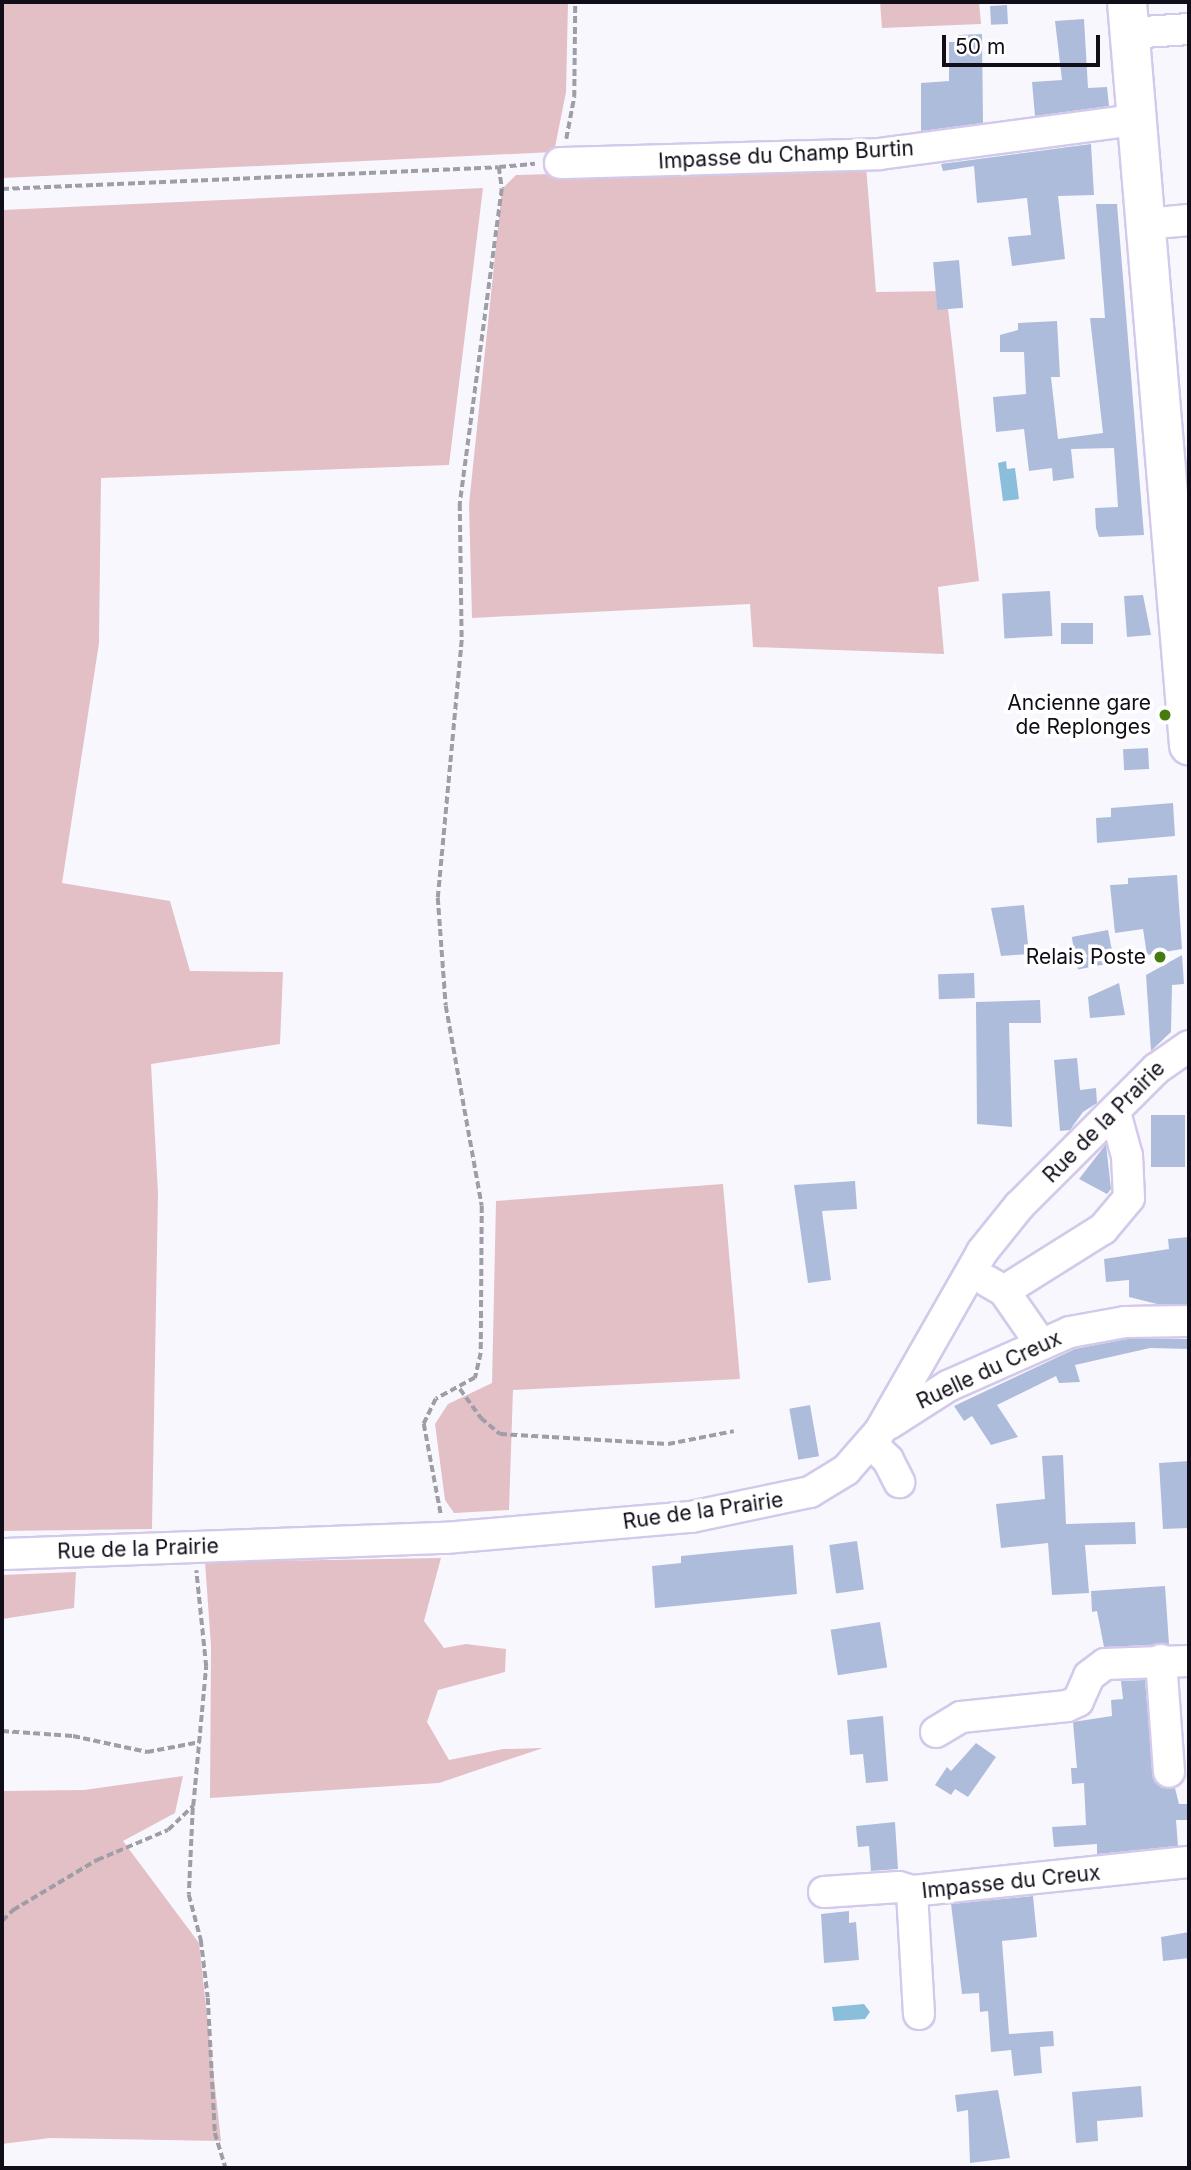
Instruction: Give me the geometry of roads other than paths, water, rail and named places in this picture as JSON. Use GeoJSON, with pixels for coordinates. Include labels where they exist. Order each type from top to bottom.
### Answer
{"type":"FeatureCollection","features":[{"type":"Feature","properties":{"kind":"main road"},"geometry":{"type":"LineString","coordinates":[[1128,17],[1189,745]]}},
{"type":"Feature","properties":{"kind":"street"},"geometry":{"type":"LineString","coordinates":[[1128,17],[1189,29]]}},
{"type":"Feature","properties":{"kind":"street","name":"Impasse du Champ Burtin"},"geometry":{"type":"LineString","coordinates":[[560,163],[880,154],[1136,120]]}},
{"type":"Feature","properties":{"kind":"street"},"geometry":{"type":"LineString","coordinates":[[1145,224],[1189,220]]}},
{"type":"Feature","properties":{"kind":"street","name":"Rue de la Prairie"},"geometry":{"type":"LineString","coordinates":[[2,1554],[446,1538],[691,1517],[760,1506],[830,1482],[875,1437],[971,1272],[1019,1206],[1169,1057],[1189,1046]]}},
{"type":"Feature","properties":{"kind":"street"},"geometry":{"type":"LineString","coordinates":[[1004,1291],[1103,1228],[1129,1198],[1127,1156],[1115,1112]]}},
{"type":"Feature","properties":{"kind":"street"},"geometry":{"type":"LineString","coordinates":[[971,1272],[1004,1291],[1041,1344]]}},
{"type":"Feature","properties":{"kind":"street","name":"Ruelle du Creux"},"geometry":{"type":"LineString","coordinates":[[875,1437],[948,1386],[1041,1344],[1102,1325],[1189,1321]]}},
{"type":"Feature","properties":{"kind":"street"},"geometry":{"type":"LineString","coordinates":[[924,1356],[948,1386]]}},
{"type":"Feature","properties":{"kind":"street"},"geometry":{"type":"LineString","coordinates":[[875,1437],[899,1482]]}},
{"type":"Feature","properties":{"kind":"street"},"geometry":{"type":"LineString","coordinates":[[936,1732],[961,1717],[1067,1706],[1085,1692],[1095,1668],[1175,1660],[1169,1772]]}},
{"type":"Feature","properties":{"kind":"street","name":"Impasse du Creux"},"geometry":{"type":"LineString","coordinates":[[919,2014],[912,1891],[1189,1862]]}},
{"type":"Feature","properties":{"kind":"street"},"geometry":{"type":"LineString","coordinates":[[824,1892],[900,1887],[912,1891]]}},
{"type":"Feature","properties":{"kind":"water"},"geometry":{"type":"Polygon","coordinates":[[[1006,461],[1007,469],[1015,468],[1019,499],[1003,501],[998,463],[1006,461]]]}},
{"type":"Feature","properties":{"kind":"water"},"geometry":{"type":"Polygon","coordinates":[[[864,2004],[870,2012],[865,2019],[834,2021],[832,2007],[864,2004]]]}},
{"type":"Feature","properties":{"kind":"place","name":"Ancienne gare de Replonges"},"geometry":{"type":"Point","coordinates":[1165,715]}},
{"type":"Feature","properties":{"kind":"place","name":"Relais Poste"},"geometry":{"type":"Point","coordinates":[1160,957]}}]}
